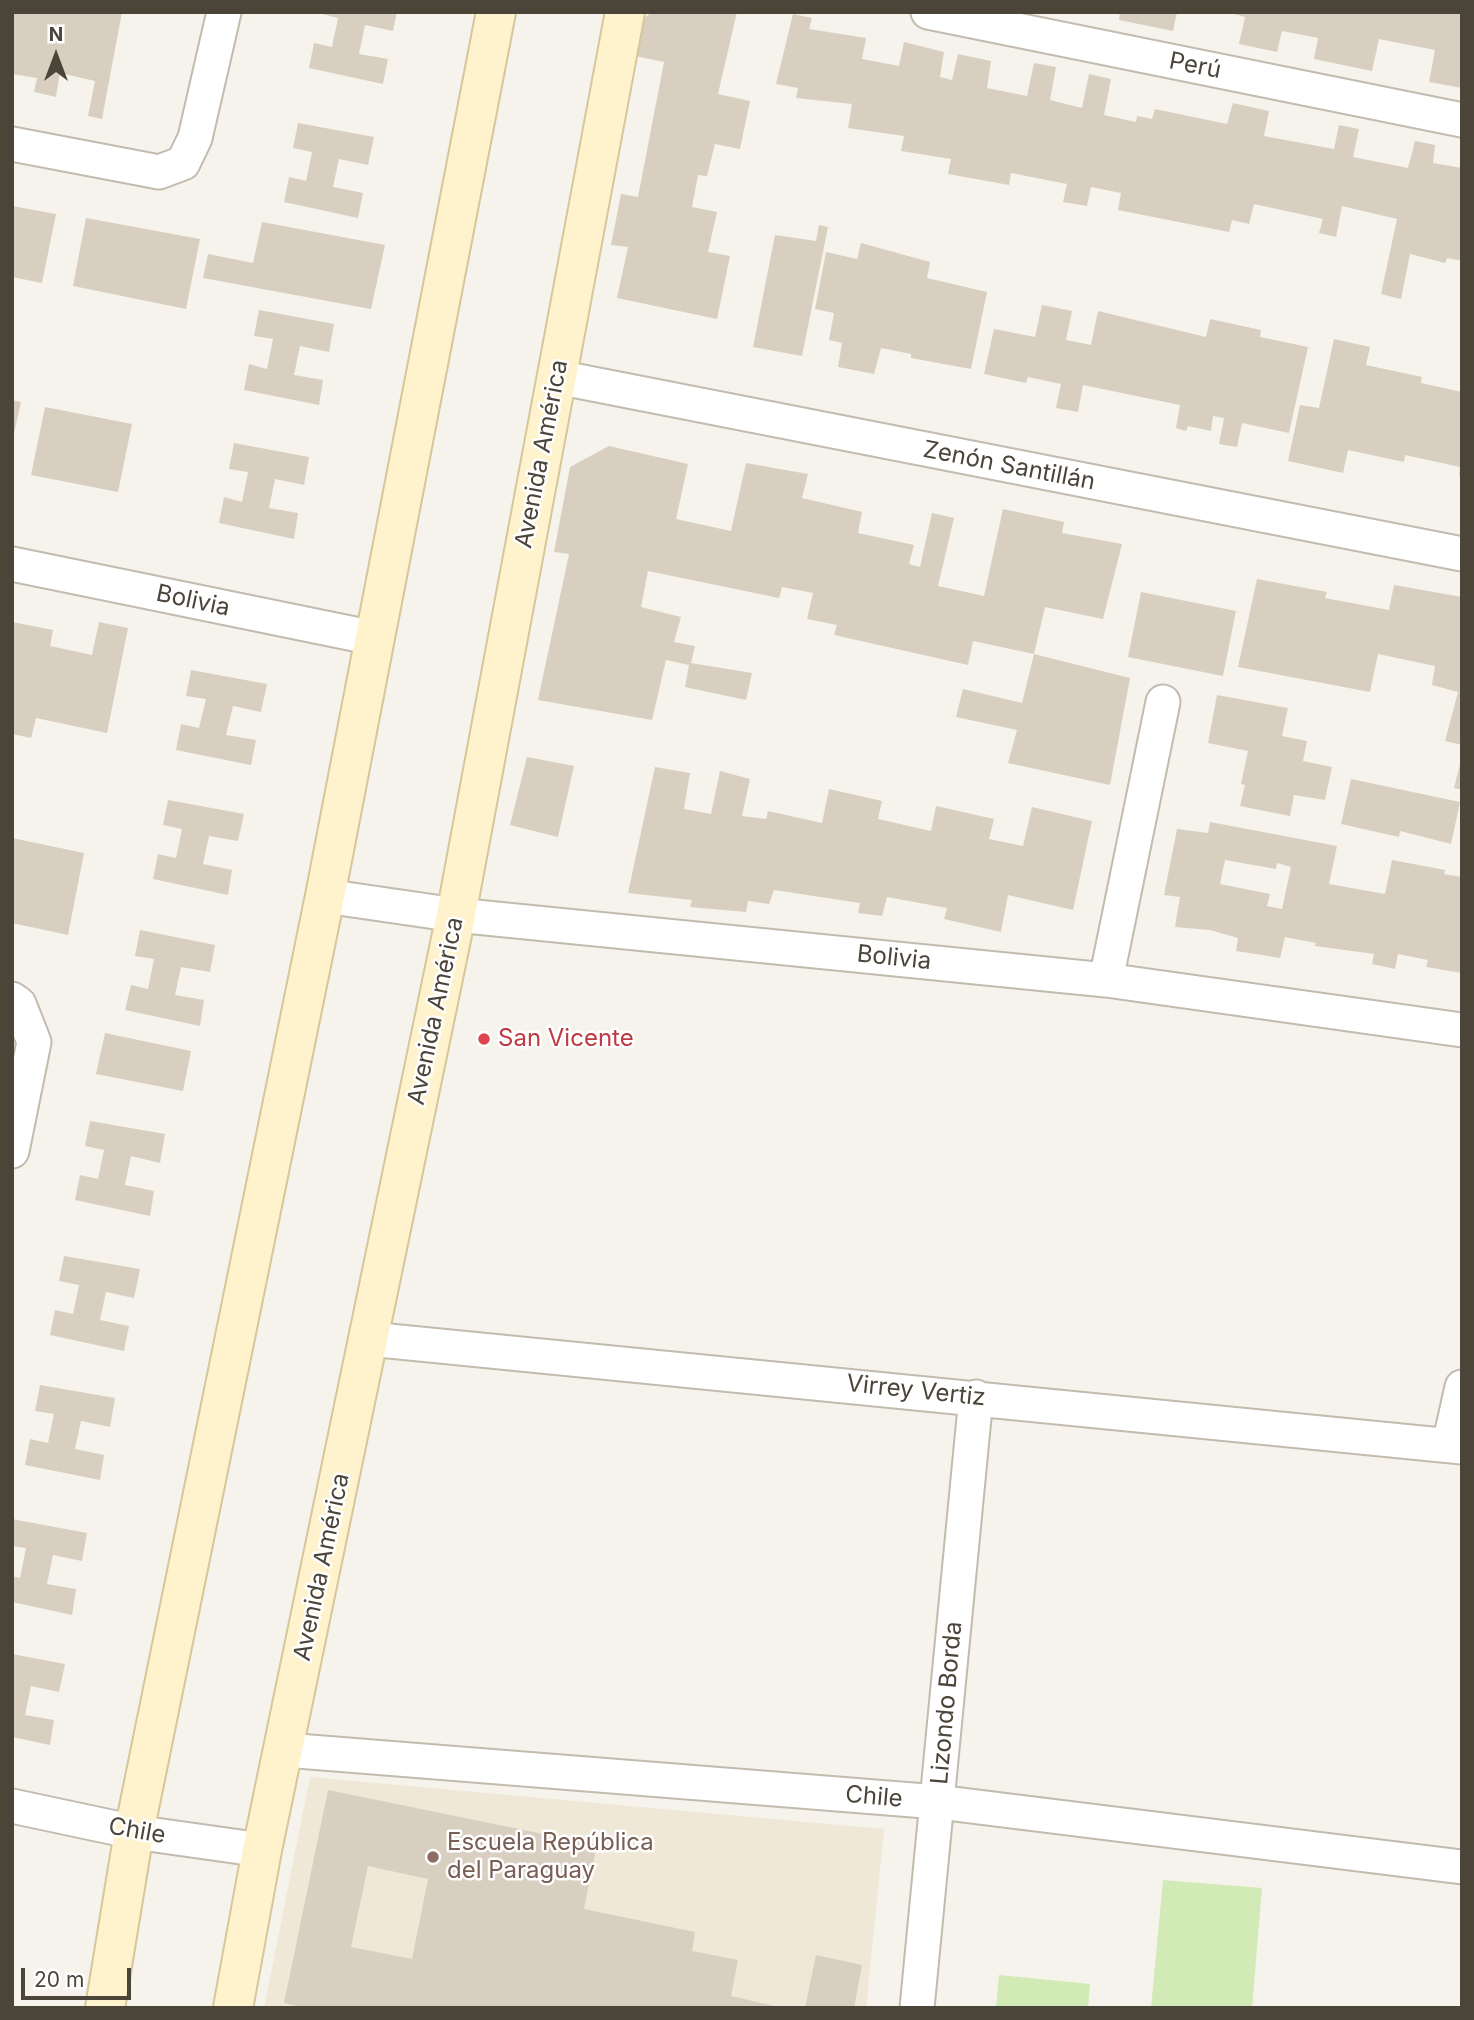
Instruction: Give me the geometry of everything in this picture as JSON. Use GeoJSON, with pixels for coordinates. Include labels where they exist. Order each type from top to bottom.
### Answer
{"type":"FeatureCollection","features":[{"type":"Feature","properties":{"kind":"main road"},"geometry":{"type":"LineString","coordinates":[[105,2008],[134,1832],[324,896],[496,12]]}},
{"type":"Feature","properties":{"kind":"main road","name":"Avenida América"},"geometry":{"type":"LineString","coordinates":[[233,2008],[262,1850],[285,1750],[456,915],[625,12]]}},
{"type":"Feature","properties":{"kind":"street"},"geometry":{"type":"LineString","coordinates":[[12,145],[159,172],[183,163],[195,138],[224,12]]}},
{"type":"Feature","properties":{"kind":"street","name":"Perú"},"geometry":{"type":"LineString","coordinates":[[928,12],[1462,120]]}},
{"type":"Feature","properties":{"kind":"street","name":"Zenón Santillán"},"geometry":{"type":"LineString","coordinates":[[556,377],[1462,554]]}},
{"type":"Feature","properties":{"kind":"street","name":"Bolivia"},"geometry":{"type":"LineString","coordinates":[[12,564],[374,638]]}},
{"type":"Feature","properties":{"kind":"street"},"geometry":{"type":"LineString","coordinates":[[1106,980],[1163,702]]}},
{"type":"Feature","properties":{"kind":"street","name":"Bolivia"},"geometry":{"type":"LineString","coordinates":[[324,896],[456,915],[1106,980],[1462,1030]]}},
{"type":"Feature","properties":{"kind":"street"},"geometry":{"type":"LineString","coordinates":[[12,999],[19,1004],[34,1042],[12,1151]]}},
{"type":"Feature","properties":{"kind":"street","name":"Virrey Vertiz"},"geometry":{"type":"LineString","coordinates":[[369,1339],[1455,1446]]}},
{"type":"Feature","properties":{"kind":"street"},"geometry":{"type":"LineString","coordinates":[[1455,1446],[1462,1387]]}},
{"type":"Feature","properties":{"kind":"street","name":"Lizondo Borda"},"geometry":{"type":"LineString","coordinates":[[917,2008],[976,1397]]}},
{"type":"Feature","properties":{"kind":"street","name":"Chile"},"geometry":{"type":"LineString","coordinates":[[285,1750],[938,1802],[1462,1867]]}},
{"type":"Feature","properties":{"kind":"street","name":"Chile"},"geometry":{"type":"LineString","coordinates":[[12,1806],[134,1832],[262,1850]]}},
{"type":"Feature","properties":{"kind":"shaded area"},"geometry":{"type":"Polygon","coordinates":[[[310,1777],[884,1829],[866,2008],[264,2008],[310,1777]]]}},
{"type":"Feature","properties":{"kind":"green space"},"geometry":{"type":"Polygon","coordinates":[[[1163,1880],[1262,1888],[1252,2008],[1151,2008],[1163,1880]]]}},
{"type":"Feature","properties":{"kind":"green space"},"geometry":{"type":"Polygon","coordinates":[[[999,1975],[1090,1984],[1088,2008],[996,2008],[999,1975]]]}},
{"type":"Feature","properties":{"kind":"building"},"geometry":{"type":"Polygon","coordinates":[[[12,12],[122,12],[102,119],[88,116],[95,81],[60,73],[56,97],[34,92],[37,78],[12,74],[12,12]]]}},
{"type":"Feature","properties":{"kind":"building"},"geometry":{"type":"Polygon","coordinates":[[[315,12],[397,12],[393,31],[365,25],[359,54],[388,59],[383,84],[309,68],[314,43],[332,47],[338,18],[315,12]]]}},
{"type":"Feature","properties":{"kind":"building"},"geometry":{"type":"Polygon","coordinates":[[[652,12],[737,12],[718,94],[750,101],[740,149],[715,144],[707,176],[698,175],[692,207],[717,212],[708,252],[730,256],[717,319],[617,298],[628,247],[611,245],[621,194],[638,197],[664,62],[635,56],[642,20],[652,12]]]}},
{"type":"Feature","properties":{"kind":"building"},"geometry":{"type":"Polygon","coordinates":[[[1120,12],[1177,12],[1173,31],[1119,20],[1120,12]]]}},
{"type":"Feature","properties":{"kind":"building"},"geometry":{"type":"Polygon","coordinates":[[[1226,12],[1462,12],[1462,88],[1429,82],[1435,50],[1379,39],[1372,71],[1314,59],[1318,38],[1282,31],[1277,52],[1239,44],[1245,17],[1226,12]]]}},
{"type":"Feature","properties":{"kind":"building"},"geometry":{"type":"Polygon","coordinates":[[[793,14],[812,18],[809,29],[866,38],[862,59],[899,66],[904,42],[944,52],[940,77],[952,80],[958,54],[991,61],[987,88],[1027,96],[1034,63],[1056,67],[1050,100],[1082,108],[1089,74],[1111,79],[1104,115],[1136,122],[1137,116],[1152,119],[1155,109],[1227,124],[1233,103],[1269,111],[1264,136],[1334,149],[1339,125],[1359,129],[1353,157],[1408,168],[1415,141],[1435,145],[1433,163],[1462,168],[1462,261],[1447,258],[1445,263],[1410,254],[1401,299],[1381,294],[1397,219],[1342,206],[1336,237],[1319,233],[1323,219],[1254,204],[1249,224],[1232,220],[1229,232],[1118,210],[1121,193],[1091,187],[1087,206],[1063,202],[1067,184],[1011,173],[1009,185],[948,174],[951,159],[901,151],[904,136],[848,128],[852,104],[796,98],[798,88],[776,84],[793,14]]]}},
{"type":"Feature","properties":{"kind":"building"},"geometry":{"type":"Polygon","coordinates":[[[298,123],[374,137],[368,165],[339,159],[333,187],[363,193],[358,218],[284,202],[289,177],[306,181],[312,152],[293,148],[298,123]]]}},
{"type":"Feature","properties":{"kind":"building"},"geometry":{"type":"Polygon","coordinates":[[[12,206],[56,214],[42,283],[12,277],[12,206]]]}},
{"type":"Feature","properties":{"kind":"building"},"geometry":{"type":"Polygon","coordinates":[[[86,218],[200,239],[186,309],[73,286],[86,218]]]}},
{"type":"Feature","properties":{"kind":"building"},"geometry":{"type":"Polygon","coordinates":[[[262,222],[385,245],[371,309],[203,278],[208,254],[253,263],[262,222]]]}},
{"type":"Feature","properties":{"kind":"building"},"geometry":{"type":"Polygon","coordinates":[[[819,225],[828,227],[802,356],[753,347],[775,235],[816,241],[819,225]]]}},
{"type":"Feature","properties":{"kind":"building"},"geometry":{"type":"Polygon","coordinates":[[[861,243],[930,262],[927,278],[987,292],[971,369],[911,358],[911,354],[881,348],[874,374],[838,367],[842,343],[829,340],[834,313],[815,309],[826,252],[857,259],[861,243]]]}},
{"type":"Feature","properties":{"kind":"building"},"geometry":{"type":"Polygon","coordinates":[[[1042,305],[1072,311],[1066,340],[1091,345],[1098,311],[1206,337],[1210,319],[1261,330],[1260,337],[1308,347],[1289,433],[1242,423],[1237,447],[1219,444],[1224,418],[1213,416],[1211,431],[1188,426],[1186,431],[1176,428],[1180,405],[1083,385],[1078,412],[1056,408],[1061,384],[1028,377],[1026,383],[984,374],[994,329],[1035,337],[1042,305]]]}},
{"type":"Feature","properties":{"kind":"building"},"geometry":{"type":"Polygon","coordinates":[[[259,310],[334,324],[329,352],[300,346],[294,375],[323,380],[319,405],[244,390],[249,364],[267,369],[273,339],[254,336],[259,310]]]}},
{"type":"Feature","properties":{"kind":"building"},"geometry":{"type":"Polygon","coordinates":[[[1334,339],[1370,347],[1366,365],[1422,377],[1421,383],[1462,392],[1462,476],[1459,475],[1460,467],[1405,455],[1404,462],[1348,450],[1343,473],[1288,461],[1300,405],[1319,408],[1334,339]]]}},
{"type":"Feature","properties":{"kind":"building"},"geometry":{"type":"Polygon","coordinates":[[[12,400],[21,402],[13,438],[12,438],[12,400]]]}},
{"type":"Feature","properties":{"kind":"building"},"geometry":{"type":"Polygon","coordinates":[[[45,407],[132,424],[118,492],[31,475],[45,407]]]}},
{"type":"Feature","properties":{"kind":"building"},"geometry":{"type":"Polygon","coordinates":[[[234,443],[309,457],[304,485],[275,479],[269,508],[298,513],[294,539],[219,523],[224,497],[242,502],[248,472],[229,469],[234,443]]]}},
{"type":"Feature","properties":{"kind":"building"},"geometry":{"type":"Polygon","coordinates":[[[609,446],[688,464],[676,519],[731,531],[746,463],[808,474],[802,498],[862,512],[858,533],[914,545],[909,564],[920,567],[932,513],[954,518],[938,586],[984,596],[1003,509],[1064,522],[1062,533],[1122,544],[1103,619],[1045,607],[1034,654],[973,641],[968,665],[834,635],[837,625],[807,619],[813,593],[782,587],[779,598],[648,571],[641,607],[681,617],[674,642],[695,646],[691,663],[752,673],[746,700],[685,687],[689,665],[666,660],[652,720],[538,700],[569,554],[554,552],[570,467],[609,446]]]}},
{"type":"Feature","properties":{"kind":"building"},"geometry":{"type":"Polygon","coordinates":[[[1257,579],[1327,592],[1325,598],[1389,610],[1394,585],[1462,597],[1462,745],[1445,741],[1458,692],[1432,685],[1435,666],[1378,654],[1370,692],[1238,667],[1257,579]]]}},
{"type":"Feature","properties":{"kind":"building"},"geometry":{"type":"Polygon","coordinates":[[[1141,592],[1236,611],[1223,676],[1128,657],[1141,592]]]}},
{"type":"Feature","properties":{"kind":"building"},"geometry":{"type":"Polygon","coordinates":[[[12,622],[53,630],[50,646],[92,655],[99,622],[128,628],[107,733],[36,718],[31,738],[12,734],[12,622]]]}},
{"type":"Feature","properties":{"kind":"building"},"geometry":{"type":"Polygon","coordinates":[[[1034,654],[1130,678],[1110,785],[1008,763],[1017,730],[956,717],[963,689],[1022,703],[1034,654]]]}},
{"type":"Feature","properties":{"kind":"building"},"geometry":{"type":"Polygon","coordinates":[[[191,670],[267,684],[261,712],[233,706],[226,735],[256,740],[251,765],[176,750],[181,724],[199,728],[206,699],[186,696],[191,670]]]}},
{"type":"Feature","properties":{"kind":"building"},"geometry":{"type":"Polygon","coordinates":[[[1217,695],[1288,708],[1282,736],[1307,741],[1303,761],[1332,767],[1325,800],[1294,795],[1290,816],[1240,806],[1245,785],[1241,784],[1248,751],[1208,743],[1217,695]]]}},
{"type":"Feature","properties":{"kind":"building"},"geometry":{"type":"Polygon","coordinates":[[[527,757],[574,766],[558,837],[510,825],[527,757]]]}},
{"type":"Feature","properties":{"kind":"building"},"geometry":{"type":"Polygon","coordinates":[[[1462,760],[1462,790],[1454,788],[1462,760]]]}},
{"type":"Feature","properties":{"kind":"building"},"geometry":{"type":"Polygon","coordinates":[[[655,767],[690,773],[684,809],[711,814],[720,771],[750,779],[742,816],[766,819],[768,811],[822,823],[829,789],[882,801],[878,819],[931,831],[936,806],[994,819],[989,839],[1023,846],[1032,807],[1092,821],[1073,910],[1008,895],[1001,932],[944,919],[947,908],[887,897],[882,916],[858,913],[860,903],[774,890],[769,904],[748,901],[746,912],[690,907],[692,900],[628,893],[655,767]]]}},
{"type":"Feature","properties":{"kind":"building"},"geometry":{"type":"Polygon","coordinates":[[[1351,779],[1460,802],[1451,844],[1400,831],[1399,837],[1341,824],[1351,779]]]}},
{"type":"Feature","properties":{"kind":"building"},"geometry":{"type":"Polygon","coordinates":[[[168,800],[244,814],[238,841],[209,836],[203,864],[232,870],[228,895],[153,879],[158,854],[176,858],[182,829],[163,825],[168,800]]]}},
{"type":"Feature","properties":{"kind":"building"},"geometry":{"type":"Polygon","coordinates":[[[1210,822],[1337,846],[1329,884],[1385,894],[1392,860],[1445,870],[1444,874],[1462,877],[1462,973],[1426,967],[1428,960],[1398,954],[1395,969],[1372,964],[1374,954],[1315,946],[1316,943],[1285,937],[1280,958],[1236,951],[1238,938],[1210,930],[1175,927],[1180,897],[1164,895],[1177,829],[1208,833],[1210,822]],[[1225,860],[1220,884],[1270,894],[1267,906],[1282,909],[1291,867],[1277,863],[1276,869],[1225,860]]]}},
{"type":"Feature","properties":{"kind":"building"},"geometry":{"type":"Polygon","coordinates":[[[12,838],[84,853],[68,935],[12,923],[12,838]]]}},
{"type":"Feature","properties":{"kind":"building"},"geometry":{"type":"Polygon","coordinates":[[[140,930],[215,945],[210,972],[181,967],[175,995],[204,1000],[200,1026],[125,1010],[131,985],[148,989],[154,959],[135,956],[140,930]]]}},
{"type":"Feature","properties":{"kind":"building"},"geometry":{"type":"Polygon","coordinates":[[[105,1033],[191,1051],[183,1091],[96,1074],[105,1033]]]}},
{"type":"Feature","properties":{"kind":"building"},"geometry":{"type":"Polygon","coordinates":[[[90,1121],[165,1134],[160,1163],[131,1156],[125,1185],[154,1191],[150,1216],[75,1200],[80,1175],[98,1179],[104,1150],[85,1146],[90,1121]]]}},
{"type":"Feature","properties":{"kind":"building"},"geometry":{"type":"Polygon","coordinates":[[[64,1256],[140,1269],[134,1298],[106,1292],[100,1320],[129,1326],[124,1351],[50,1335],[55,1310],[73,1314],[79,1285],[59,1281],[64,1256]]]}},
{"type":"Feature","properties":{"kind":"building"},"geometry":{"type":"Polygon","coordinates":[[[40,1385],[115,1398],[110,1427],[81,1421],[75,1449],[104,1455],[100,1480],[25,1465],[30,1439],[48,1443],[54,1414],[35,1411],[40,1385]]]}},
{"type":"Feature","properties":{"kind":"building"},"geometry":{"type":"Polygon","coordinates":[[[12,1519],[87,1533],[82,1561],[53,1555],[47,1584],[76,1589],[72,1615],[12,1602],[12,1576],[20,1578],[26,1548],[12,1546],[12,1519]]]}},
{"type":"Feature","properties":{"kind":"building"},"geometry":{"type":"Polygon","coordinates":[[[12,1654],[65,1664],[59,1692],[31,1686],[25,1715],[54,1720],[50,1745],[12,1737],[12,1654]]]}},
{"type":"Feature","properties":{"kind":"building"},"geometry":{"type":"Polygon","coordinates":[[[328,1790],[597,1845],[584,1909],[695,1932],[692,1951],[738,1960],[731,1996],[783,2008],[306,2008],[284,2003],[328,1790]],[[368,1866],[351,1947],[412,1959],[428,1879],[368,1866]]]}},
{"type":"Feature","properties":{"kind":"building"},"geometry":{"type":"Polygon","coordinates":[[[816,1955],[862,1965],[854,2008],[805,2008],[816,1955]]]}},
{"type":"Feature","properties":{"kind":"place","name":"San Vicente"},"geometry":{"type":"Point","coordinates":[484,1039]}},
{"type":"Feature","properties":{"kind":"place","name":"Escuela República del Paraguay"},"geometry":{"type":"Point","coordinates":[433,1857]}}]}
